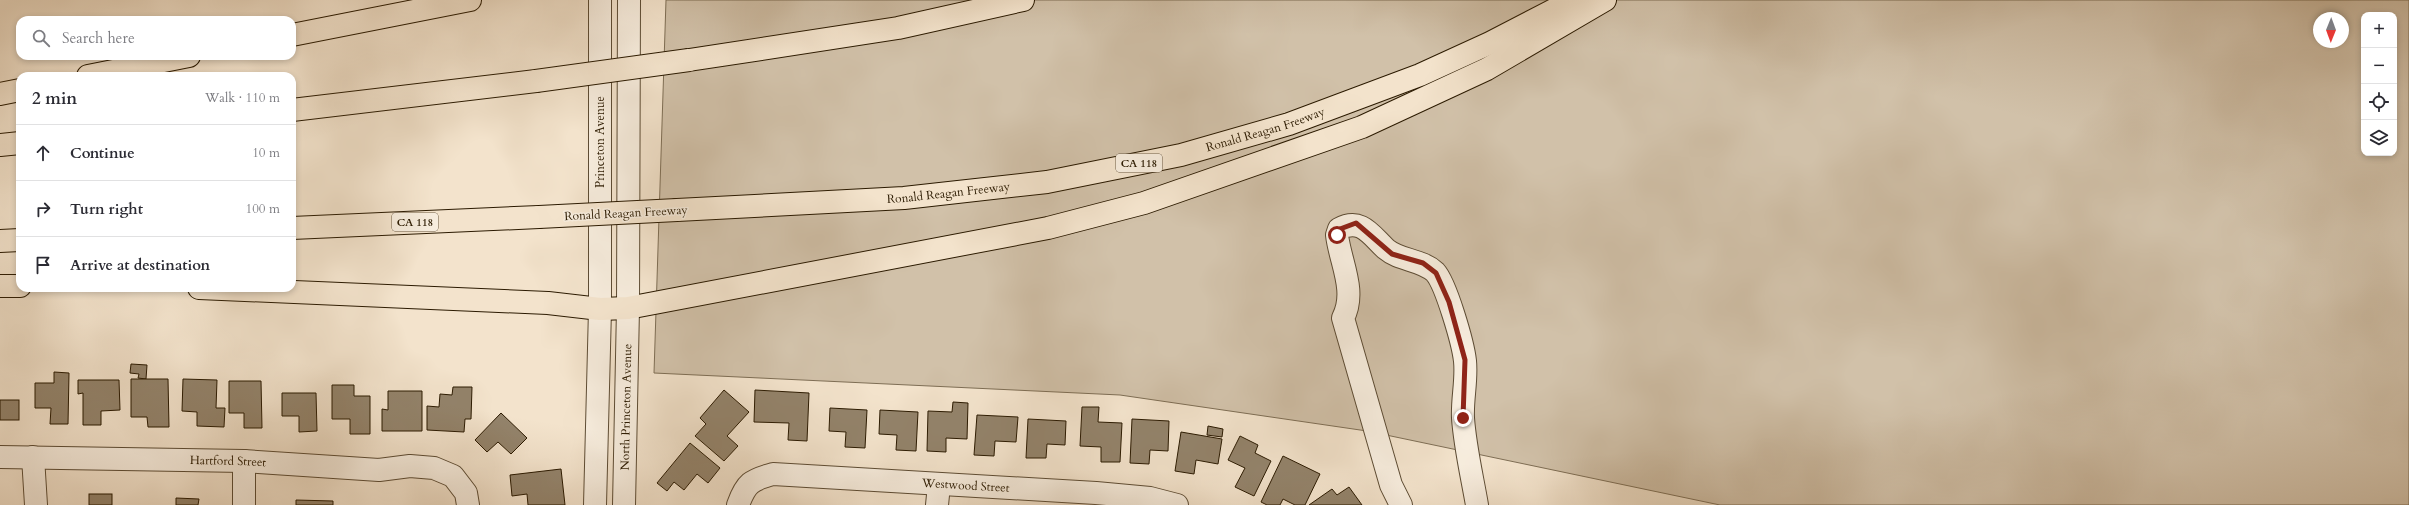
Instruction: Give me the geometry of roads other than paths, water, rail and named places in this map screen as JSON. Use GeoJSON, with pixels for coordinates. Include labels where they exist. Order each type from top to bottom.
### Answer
{"type":"FeatureCollection","features":[{"type":"Feature","properties":{"kind":"highway"},"geometry":{"type":"LineString","coordinates":[[296,35],[470,0]]}},
{"type":"Feature","properties":{"kind":"highway"},"geometry":{"type":"LineString","coordinates":[[296,110],[536,81],[689,60],[898,28],[1023,0]]}},
{"type":"Feature","properties":{"kind":"highway","name":"Ronald Reagan Freeway"},"geometry":{"type":"LineString","coordinates":[[296,228],[904,198],[1047,182],[1181,155],[1289,124],[1420,75],[1490,43],[1573,0]]}},
{"type":"Feature","properties":{"kind":"highway"},"geometry":{"type":"LineString","coordinates":[[292,292],[548,303],[600,309],[628,308],[1048,228],[1144,203],[1362,127],[1487,69],[1605,0]]}},
{"type":"Feature","properties":{"kind":"highway"},"geometry":{"type":"LineString","coordinates":[[108,72],[169,60]]}},
{"type":"Feature","properties":{"kind":"highway"},"geometry":{"type":"LineString","coordinates":[[0,94],[16,91]]}},
{"type":"Feature","properties":{"kind":"highway"},"geometry":{"type":"LineString","coordinates":[[0,145],[16,143]]}},
{"type":"Feature","properties":{"kind":"highway"},"geometry":{"type":"LineString","coordinates":[[0,241],[16,240]]}},
{"type":"Feature","properties":{"kind":"highway"},"geometry":{"type":"LineString","coordinates":[[0,286],[16,286]]}},
{"type":"Feature","properties":{"kind":"street","name":"Princeton Avenue"},"geometry":{"type":"LineString","coordinates":[[600,0],[600,309]]}},
{"type":"Feature","properties":{"kind":"street"},"geometry":{"type":"LineString","coordinates":[[628,308],[629,0]]}},
{"type":"Feature","properties":{"kind":"street"},"geometry":{"type":"LineString","coordinates":[[1401,505],[1391,485],[1343,318],[1348,309],[1349,296],[1337,235],[1340,229],[1348,224],[1356,223],[1392,254],[1423,263],[1436,273],[1449,302],[1465,360],[1463,418],[1477,505]]}},
{"type":"Feature","properties":{"kind":"street","name":"North Princeton Avenue"},"geometry":{"type":"LineString","coordinates":[[624,505],[628,308]]}},
{"type":"Feature","properties":{"kind":"street"},"geometry":{"type":"LineString","coordinates":[[595,505],[600,309]]}},
{"type":"Feature","properties":{"kind":"street","name":"Hartford Street"},"geometry":{"type":"LineString","coordinates":[[0,457],[244,461],[378,470],[410,466],[434,468],[453,476],[466,493],[468,505]]}},
{"type":"Feature","properties":{"kind":"street"},"geometry":{"type":"LineString","coordinates":[[34,457],[36,505]]}},
{"type":"Feature","properties":{"kind":"street"},"geometry":{"type":"LineString","coordinates":[[244,461],[244,505]]}},
{"type":"Feature","properties":{"kind":"street","name":"Westwood Street"},"geometry":{"type":"LineString","coordinates":[[738,505],[742,494],[753,480],[773,474],[938,495],[1096,493],[1150,498],[1177,505]]}}]}
